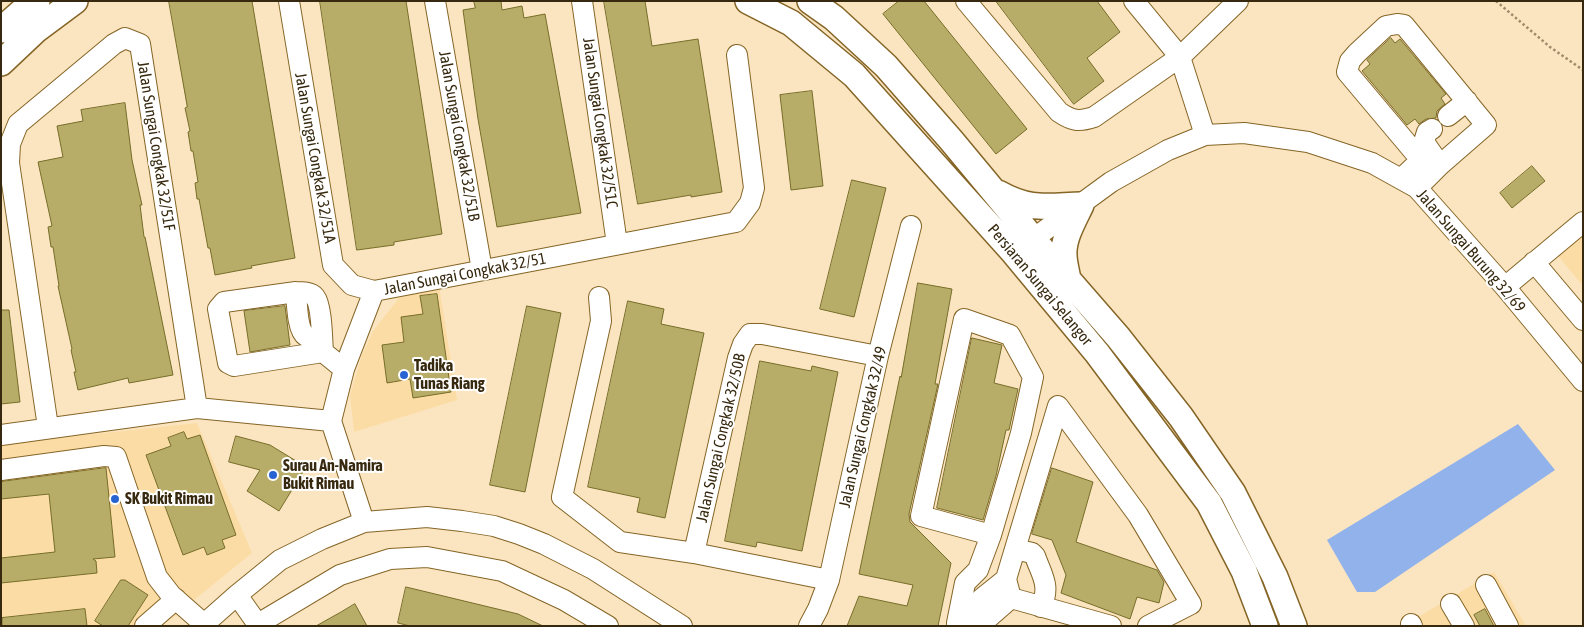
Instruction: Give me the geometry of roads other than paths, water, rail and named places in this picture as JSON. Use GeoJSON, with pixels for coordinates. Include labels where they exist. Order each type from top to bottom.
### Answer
{"type":"FeatureCollection","features":[{"type":"Feature","properties":{"kind":"main road"},"geometry":{"type":"LineString","coordinates":[[1,30],[37,1]]}},
{"type":"Feature","properties":{"kind":"main road"},"geometry":{"type":"LineString","coordinates":[[1,63],[36,30],[75,1]]}},
{"type":"Feature","properties":{"kind":"main road","name":"Persiaran Sungai Selangor"},"geometry":{"type":"LineString","coordinates":[[748,1],[791,23],[854,75],[1024,246],[1068,280],[1118,337],[1175,410],[1233,493],[1275,577],[1294,626]]}},
{"type":"Feature","properties":{"kind":"main road","name":"Persiaran Sungai Selangor"},"geometry":{"type":"LineString","coordinates":[[810,1],[834,18],[886,66],[994,190],[1024,246],[1097,353],[1209,503],[1244,571],[1265,626]]}},
{"type":"Feature","properties":{"kind":"main road"},"geometry":{"type":"LineString","coordinates":[[994,190],[1024,205],[1044,207],[1081,204],[1064,246],[1068,280]]}},
{"type":"Feature","properties":{"kind":"street","name":"Jalan Sungai Congkak 32/51A"},"geometry":{"type":"LineString","coordinates":[[289,1],[333,265],[352,286],[374,291]]}},
{"type":"Feature","properties":{"kind":"street","name":"Jalan Sungai Congkak 32/51B"},"geometry":{"type":"LineString","coordinates":[[435,1],[482,270]]}},
{"type":"Feature","properties":{"kind":"street","name":"Jalan Sungai Congkak 32/51C"},"geometry":{"type":"LineString","coordinates":[[582,1],[617,244]]}},
{"type":"Feature","properties":{"kind":"street"},"geometry":{"type":"LineString","coordinates":[[966,1],[1059,112],[1070,120],[1084,120],[1094,117],[1180,57],[1238,1]]}},
{"type":"Feature","properties":{"kind":"street"},"geometry":{"type":"LineString","coordinates":[[1134,1],[1180,57],[1205,135]]}},
{"type":"Feature","properties":{"kind":"street"},"geometry":{"type":"LineString","coordinates":[[1409,184],[1430,159],[1486,124],[1404,25],[1386,26],[1350,61],[1347,72],[1430,159]]}},
{"type":"Feature","properties":{"kind":"street","name":"Jalan Sungai Congkak 32/51F"},"geometry":{"type":"LineString","coordinates":[[48,427],[9,163],[10,144],[18,124],[114,44],[125,38],[140,44],[197,408]]}},
{"type":"Feature","properties":{"kind":"street","name":"Jalan Sungai Congkak 32/51"},"geometry":{"type":"LineString","coordinates":[[331,421],[344,369],[374,291],[736,222],[750,203],[754,188],[737,55]]}},
{"type":"Feature","properties":{"kind":"street"},"geometry":{"type":"LineString","coordinates":[[1448,116],[1467,101]]}},
{"type":"Feature","properties":{"kind":"street"},"geometry":{"type":"LineString","coordinates":[[1430,159],[1424,142],[1427,132],[1432,129]]}},
{"type":"Feature","properties":{"kind":"street","name":"Jalan Sungai Burung 32/69"},"geometry":{"type":"LineString","coordinates":[[1024,246],[1111,182],[1160,154],[1205,135],[1244,133],[1308,142],[1372,163],[1409,184],[1505,287],[1583,381]]}},
{"type":"Feature","properties":{"kind":"street"},"geometry":{"type":"LineString","coordinates":[[1505,287],[1583,222]]}},
{"type":"Feature","properties":{"kind":"street","name":"Jalan Sungai Congkak 32/49"},"geometry":{"type":"LineString","coordinates":[[809,626],[829,580],[878,356],[911,226]]}},
{"type":"Feature","properties":{"kind":"street"},"geometry":{"type":"LineString","coordinates":[[1534,262],[1583,320]]}},
{"type":"Feature","properties":{"kind":"street"},"geometry":{"type":"LineString","coordinates":[[322,346],[234,366],[228,363],[218,309],[224,302],[296,292],[314,296],[318,306],[322,346],[344,369]]}},
{"type":"Feature","properties":{"kind":"street"},"geometry":{"type":"LineString","coordinates":[[599,298],[601,321],[562,497],[620,542],[694,553],[829,580]]}},
{"type":"Feature","properties":{"kind":"street"},"geometry":{"type":"LineString","coordinates":[[969,623],[965,583],[978,570],[991,535],[1021,434],[1033,376],[1010,335],[964,319],[921,516],[991,535]]}},
{"type":"Feature","properties":{"kind":"street","name":"Jalan Sungai Congkak 32/50B"},"geometry":{"type":"LineString","coordinates":[[694,553],[738,358],[743,344],[750,334],[762,334],[878,356]]}},
{"type":"Feature","properties":{"kind":"street"},"geometry":{"type":"LineString","coordinates":[[1009,588],[1016,549],[1058,406],[1138,515],[1190,604],[1148,626]]}},
{"type":"Feature","properties":{"kind":"street"},"geometry":{"type":"LineString","coordinates":[[1,435],[48,427],[197,408],[331,421],[364,522]]}},
{"type":"Feature","properties":{"kind":"street"},"geometry":{"type":"LineString","coordinates":[[1,470],[104,456],[116,457],[157,577],[176,599],[203,625],[236,595],[280,560],[322,539],[364,522],[427,517],[470,522],[519,534],[544,544],[593,569],[681,626]]}},
{"type":"Feature","properties":{"kind":"street"},"geometry":{"type":"LineString","coordinates":[[1016,549],[1032,553],[1035,556],[1046,586],[1046,593],[1041,606]]}},
{"type":"Feature","properties":{"kind":"street"},"geometry":{"type":"LineString","coordinates":[[236,595],[259,625],[340,575],[390,559],[427,557],[502,571],[564,600],[608,626]]}},
{"type":"Feature","properties":{"kind":"street"},"geometry":{"type":"LineString","coordinates":[[1486,585],[1508,626]]}},
{"type":"Feature","properties":{"kind":"street"},"geometry":{"type":"LineString","coordinates":[[969,623],[981,599],[1009,588]]}},
{"type":"Feature","properties":{"kind":"street"},"geometry":{"type":"LineString","coordinates":[[1009,588],[1041,606],[1111,626]]}},
{"type":"Feature","properties":{"kind":"street"},"geometry":{"type":"LineString","coordinates":[[145,626],[176,599]]}},
{"type":"Feature","properties":{"kind":"street"},"geometry":{"type":"LineString","coordinates":[[1451,604],[1464,626]]}},
{"type":"Feature","properties":{"kind":"water"},"geometry":{"type":"Polygon","coordinates":[[[1518,424],[1555,470],[1375,592],[1357,592],[1327,540],[1518,424]]]}},
{"type":"Feature","properties":{"kind":"place","name":"Tadika Tunas Riang"},"geometry":{"type":"Point","coordinates":[404,375]}},
{"type":"Feature","properties":{"kind":"place","name":"Surau An-Namira Bukit Rimau"},"geometry":{"type":"Point","coordinates":[273,475]}},
{"type":"Feature","properties":{"kind":"place","name":"SK Bukit Rimau"},"geometry":{"type":"Point","coordinates":[115,499]}}]}
